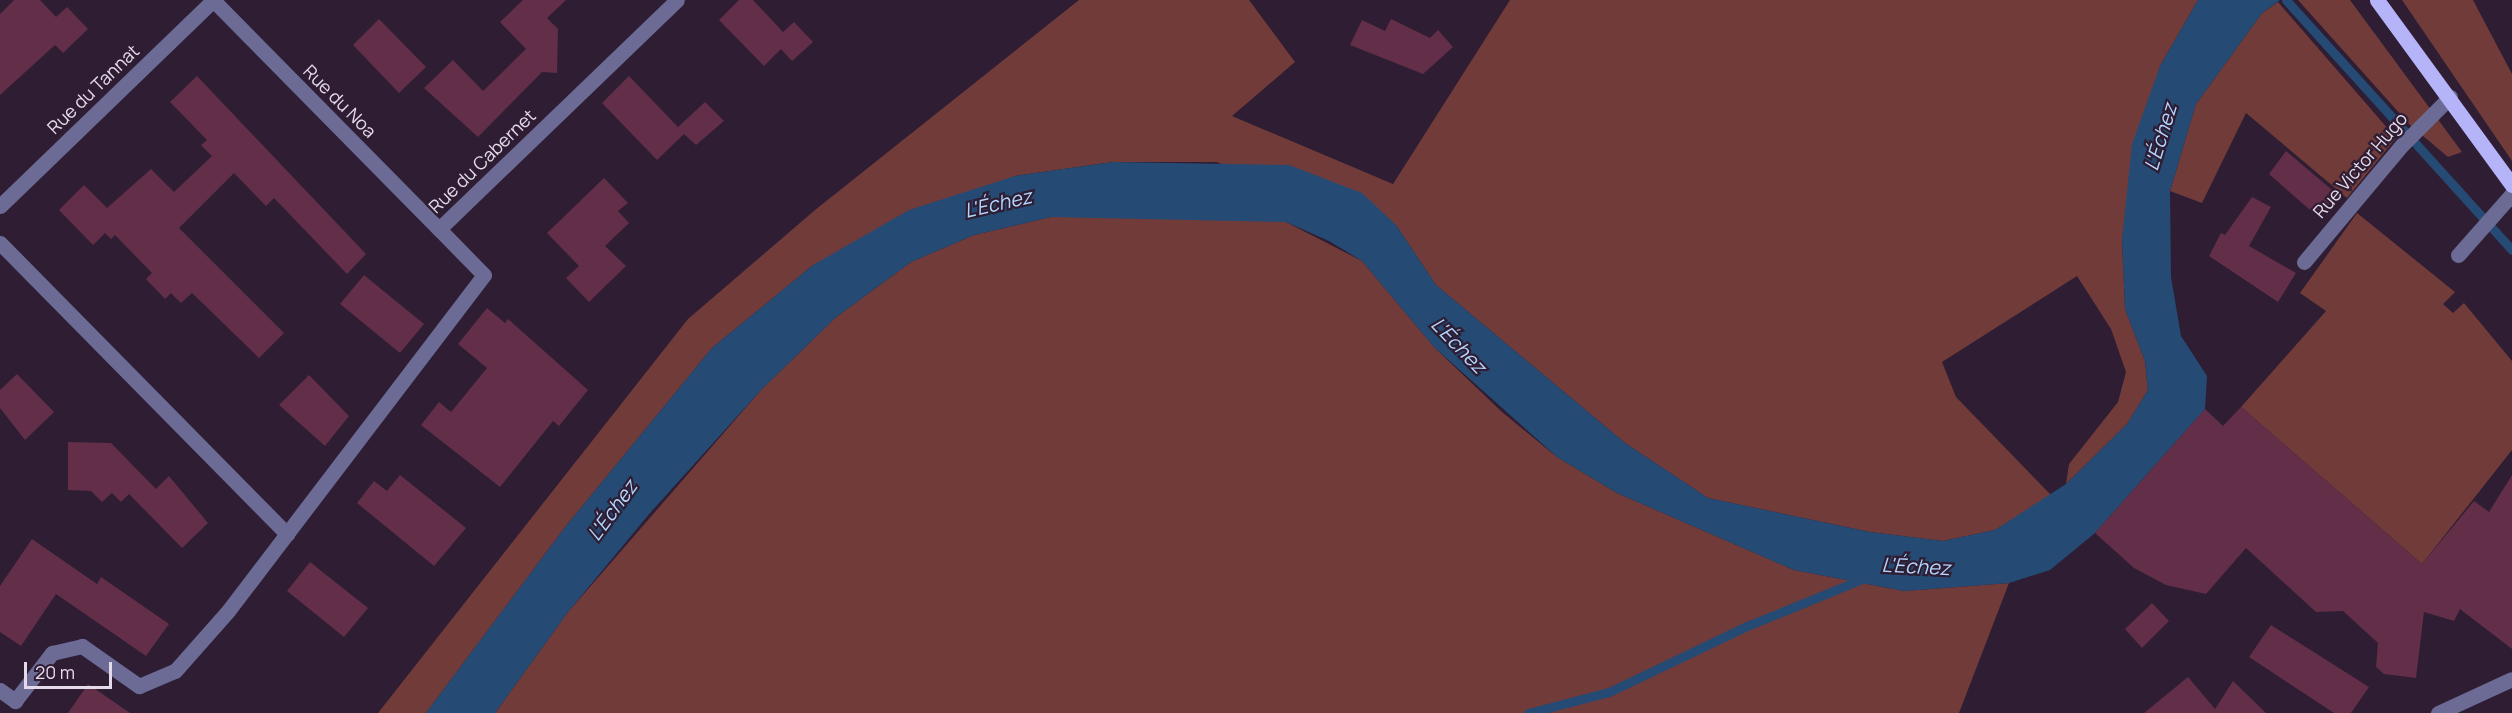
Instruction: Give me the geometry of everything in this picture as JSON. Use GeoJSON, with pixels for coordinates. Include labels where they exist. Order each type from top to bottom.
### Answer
{"type":"FeatureCollection","features":[{"type":"Feature","properties":{"kind":"main road"},"geometry":{"type":"LineString","coordinates":[[2377,0],[2512,185]]}},
{"type":"Feature","properties":{"kind":"street","name":"Rue du Noa"},"geometry":{"type":"LineString","coordinates":[[213,0],[438,229]]}},
{"type":"Feature","properties":{"kind":"street","name":"Rue du Tannat"},"geometry":{"type":"LineString","coordinates":[[0,206],[213,0]]}},
{"type":"Feature","properties":{"kind":"street","name":"Rue du Cabernet"},"geometry":{"type":"LineString","coordinates":[[11,707],[52,653],[82,646],[139,686],[175,671],[228,611],[484,275],[438,229],[677,0]]}},
{"type":"Feature","properties":{"kind":"street","name":"Rue Victor Hugo"},"geometry":{"type":"LineString","coordinates":[[2304,262],[2402,145],[2450,97]]}},
{"type":"Feature","properties":{"kind":"street"},"geometry":{"type":"LineString","coordinates":[[2458,255],[2512,194]]}},
{"type":"Feature","properties":{"kind":"street"},"geometry":{"type":"LineString","coordinates":[[0,243],[287,534]]}},
{"type":"Feature","properties":{"kind":"street"},"geometry":{"type":"LineString","coordinates":[[2438,713],[2512,679]]}},
{"type":"Feature","properties":{"kind":"street"},"geometry":{"type":"LineString","coordinates":[[0,690],[11,707]]}},
{"type":"Feature","properties":{"kind":"shaded area"},"geometry":{"type":"Polygon","coordinates":[[[1079,0],[1249,0],[1295,62],[1232,116],[1393,184],[1510,0],[2198,0],[2160,66],[2122,239],[2125,309],[2145,361],[2148,390],[2127,424],[2066,484],[2069,464],[2118,402],[2126,372],[2111,329],[2077,276],[1942,362],[1956,397],[2051,495],[1995,530],[1943,541],[1870,532],[1708,498],[1625,443],[1436,285],[1396,225],[1216,162],[1113,162],[1015,176],[813,265],[712,348],[566,526],[426,713],[378,713],[688,319],[815,210],[1079,0]]]}},
{"type":"Feature","properties":{"kind":"shaded area"},"geometry":{"type":"Polygon","coordinates":[[[2298,0],[2350,0],[2462,152],[2448,157],[2410,125],[2298,0]]]}},
{"type":"Feature","properties":{"kind":"shaded area"},"geometry":{"type":"Polygon","coordinates":[[[2402,0],[2473,0],[2512,74],[2512,161],[2402,0]]]}},
{"type":"Feature","properties":{"kind":"shaded area"},"geometry":{"type":"Polygon","coordinates":[[[2278,2],[2396,138],[2347,198],[2246,113],[2202,203],[2170,191],[2196,104],[2262,13],[2278,2]]]}},
{"type":"Feature","properties":{"kind":"shaded area"},"geometry":{"type":"Polygon","coordinates":[[[2357,213],[2455,292],[2443,304],[2453,313],[2464,303],[2512,361],[2512,450],[2422,564],[2241,407],[2326,311],[2300,293],[2357,213]]]}},
{"type":"Feature","properties":{"kind":"shaded area"},"geometry":{"type":"Polygon","coordinates":[[[1206,216],[1286,222],[1362,261],[1434,347],[1502,412],[1557,457],[1617,493],[1794,570],[1904,591],[2009,583],[1959,713],[495,713],[568,612],[761,390],[835,318],[911,262],[974,235],[1051,217],[1206,216]]]}},
{"type":"Feature","properties":{"kind":"water","name":"L'Échez"},"geometry":{"type":"Polygon","coordinates":[[[2198,0],[2280,0],[2262,13],[2196,104],[2170,191],[2171,277],[2181,336],[2207,376],[2205,409],[2095,533],[2050,570],[2009,583],[1904,591],[1794,570],[1617,493],[1557,457],[1434,347],[1362,261],[1329,241],[1286,222],[1051,217],[974,235],[911,262],[835,318],[761,390],[650,513],[568,612],[495,713],[426,713],[566,526],[712,348],[813,265],[909,210],[1015,176],[1113,162],[1289,165],[1362,193],[1396,225],[1436,285],[1625,443],[1708,498],[1870,532],[1943,541],[1995,530],[2066,484],[2127,424],[2148,390],[2145,361],[2125,309],[2122,239],[2132,144],[2160,66],[2198,0]]]}},
{"type":"Feature","properties":{"kind":"building"},"geometry":{"type":"Polygon","coordinates":[[[14,0],[40,0],[56,17],[67,7],[88,29],[63,53],[55,45],[0,95],[0,14],[14,0]]]}},
{"type":"Feature","properties":{"kind":"building"},"geometry":{"type":"Polygon","coordinates":[[[523,0],[566,0],[547,18],[558,29],[557,73],[542,72],[478,137],[424,88],[453,60],[483,91],[526,49],[500,22],[523,0]]]}},
{"type":"Feature","properties":{"kind":"building"},"geometry":{"type":"Polygon","coordinates":[[[739,0],[753,0],[783,32],[794,22],[813,42],[792,61],[781,49],[764,66],[719,20],[739,0]]]}},
{"type":"Feature","properties":{"kind":"building"},"geometry":{"type":"Polygon","coordinates":[[[379,19],[426,67],[399,93],[353,45],[379,19]]]}},
{"type":"Feature","properties":{"kind":"building"},"geometry":{"type":"Polygon","coordinates":[[[1391,19],[1430,38],[1438,30],[1453,47],[1423,74],[1350,45],[1362,20],[1385,31],[1391,19]]]}},
{"type":"Feature","properties":{"kind":"building"},"geometry":{"type":"Polygon","coordinates":[[[197,76],[366,254],[347,274],[274,198],[266,206],[234,173],[179,228],[284,333],[259,358],[192,293],[181,303],[171,293],[165,299],[146,279],[152,273],[115,235],[111,239],[105,233],[93,245],[59,210],[84,185],[107,208],[151,169],[174,192],[212,156],[201,145],[207,140],[170,102],[197,76]]]}},
{"type":"Feature","properties":{"kind":"building"},"geometry":{"type":"Polygon","coordinates":[[[629,76],[678,127],[705,102],[724,121],[696,145],[684,134],[657,160],[602,103],[629,76]]]}},
{"type":"Feature","properties":{"kind":"building"},"geometry":{"type":"Polygon","coordinates":[[[2286,151],[2337,194],[2318,217],[2269,174],[2286,151]]]}},
{"type":"Feature","properties":{"kind":"building"},"geometry":{"type":"Polygon","coordinates":[[[604,178],[628,203],[618,211],[629,223],[605,246],[626,266],[589,302],[566,278],[579,266],[547,233],[604,178]]]}},
{"type":"Feature","properties":{"kind":"building"},"geometry":{"type":"Polygon","coordinates":[[[2252,197],[2271,207],[2249,246],[2296,273],[2278,302],[2209,256],[2221,233],[2225,235],[2252,197]]]}},
{"type":"Feature","properties":{"kind":"building"},"geometry":{"type":"Polygon","coordinates":[[[364,275],[424,324],[400,353],[340,304],[364,275]]]}},
{"type":"Feature","properties":{"kind":"building"},"geometry":{"type":"Polygon","coordinates":[[[487,308],[505,323],[508,319],[588,390],[559,426],[553,421],[500,487],[421,425],[439,402],[451,412],[487,368],[458,344],[487,308]]]}},
{"type":"Feature","properties":{"kind":"building"},"geometry":{"type":"Polygon","coordinates":[[[17,374],[54,412],[25,440],[0,408],[0,390],[17,374]]]}},
{"type":"Feature","properties":{"kind":"building"},"geometry":{"type":"Polygon","coordinates":[[[309,375],[349,416],[325,446],[279,405],[309,375]]]}},
{"type":"Feature","properties":{"kind":"building"},"geometry":{"type":"Polygon","coordinates":[[[2241,407],[2422,564],[2474,501],[2489,512],[2512,475],[2512,649],[2460,609],[2454,621],[2424,612],[2416,678],[2384,674],[2376,667],[2378,643],[2343,611],[2316,612],[2246,548],[2206,594],[2166,585],[2134,568],[2095,533],[2205,409],[2223,426],[2241,407]]]}},
{"type":"Feature","properties":{"kind":"building"},"geometry":{"type":"Polygon","coordinates":[[[68,442],[111,443],[156,489],[169,476],[208,523],[182,548],[129,494],[121,502],[112,493],[102,502],[91,491],[68,490],[68,442]]]}},
{"type":"Feature","properties":{"kind":"building"},"geometry":{"type":"Polygon","coordinates":[[[400,475],[466,528],[434,566],[357,503],[374,481],[387,491],[400,475]]]}},
{"type":"Feature","properties":{"kind":"building"},"geometry":{"type":"Polygon","coordinates":[[[32,539],[97,584],[101,577],[169,624],[146,656],[56,594],[21,646],[0,632],[0,586],[32,539]]]}},
{"type":"Feature","properties":{"kind":"building"},"geometry":{"type":"Polygon","coordinates":[[[310,562],[368,608],[344,637],[287,591],[310,562]]]}},
{"type":"Feature","properties":{"kind":"building"},"geometry":{"type":"Polygon","coordinates":[[[2152,603],[2169,621],[2142,648],[2125,629],[2152,603]]]}},
{"type":"Feature","properties":{"kind":"building"},"geometry":{"type":"Polygon","coordinates":[[[2271,625],[2369,687],[2351,713],[2334,713],[2249,657],[2271,625]]]}},
{"type":"Feature","properties":{"kind":"building"},"geometry":{"type":"Polygon","coordinates":[[[2188,677],[2215,709],[2233,681],[2266,713],[2144,713],[2188,677]]]}},
{"type":"Feature","properties":{"kind":"building"},"geometry":{"type":"Polygon","coordinates":[[[88,684],[130,713],[68,713],[88,684]]]}},
{"type":"Feature","properties":{"kind":"waterway"},"geometry":{"type":"LineString","coordinates":[[2286,0],[2512,250]]}},
{"type":"Feature","properties":{"kind":"waterway"},"geometry":{"type":"LineString","coordinates":[[1528,713],[1609,692],[1747,626],[1867,577]]}}]}
